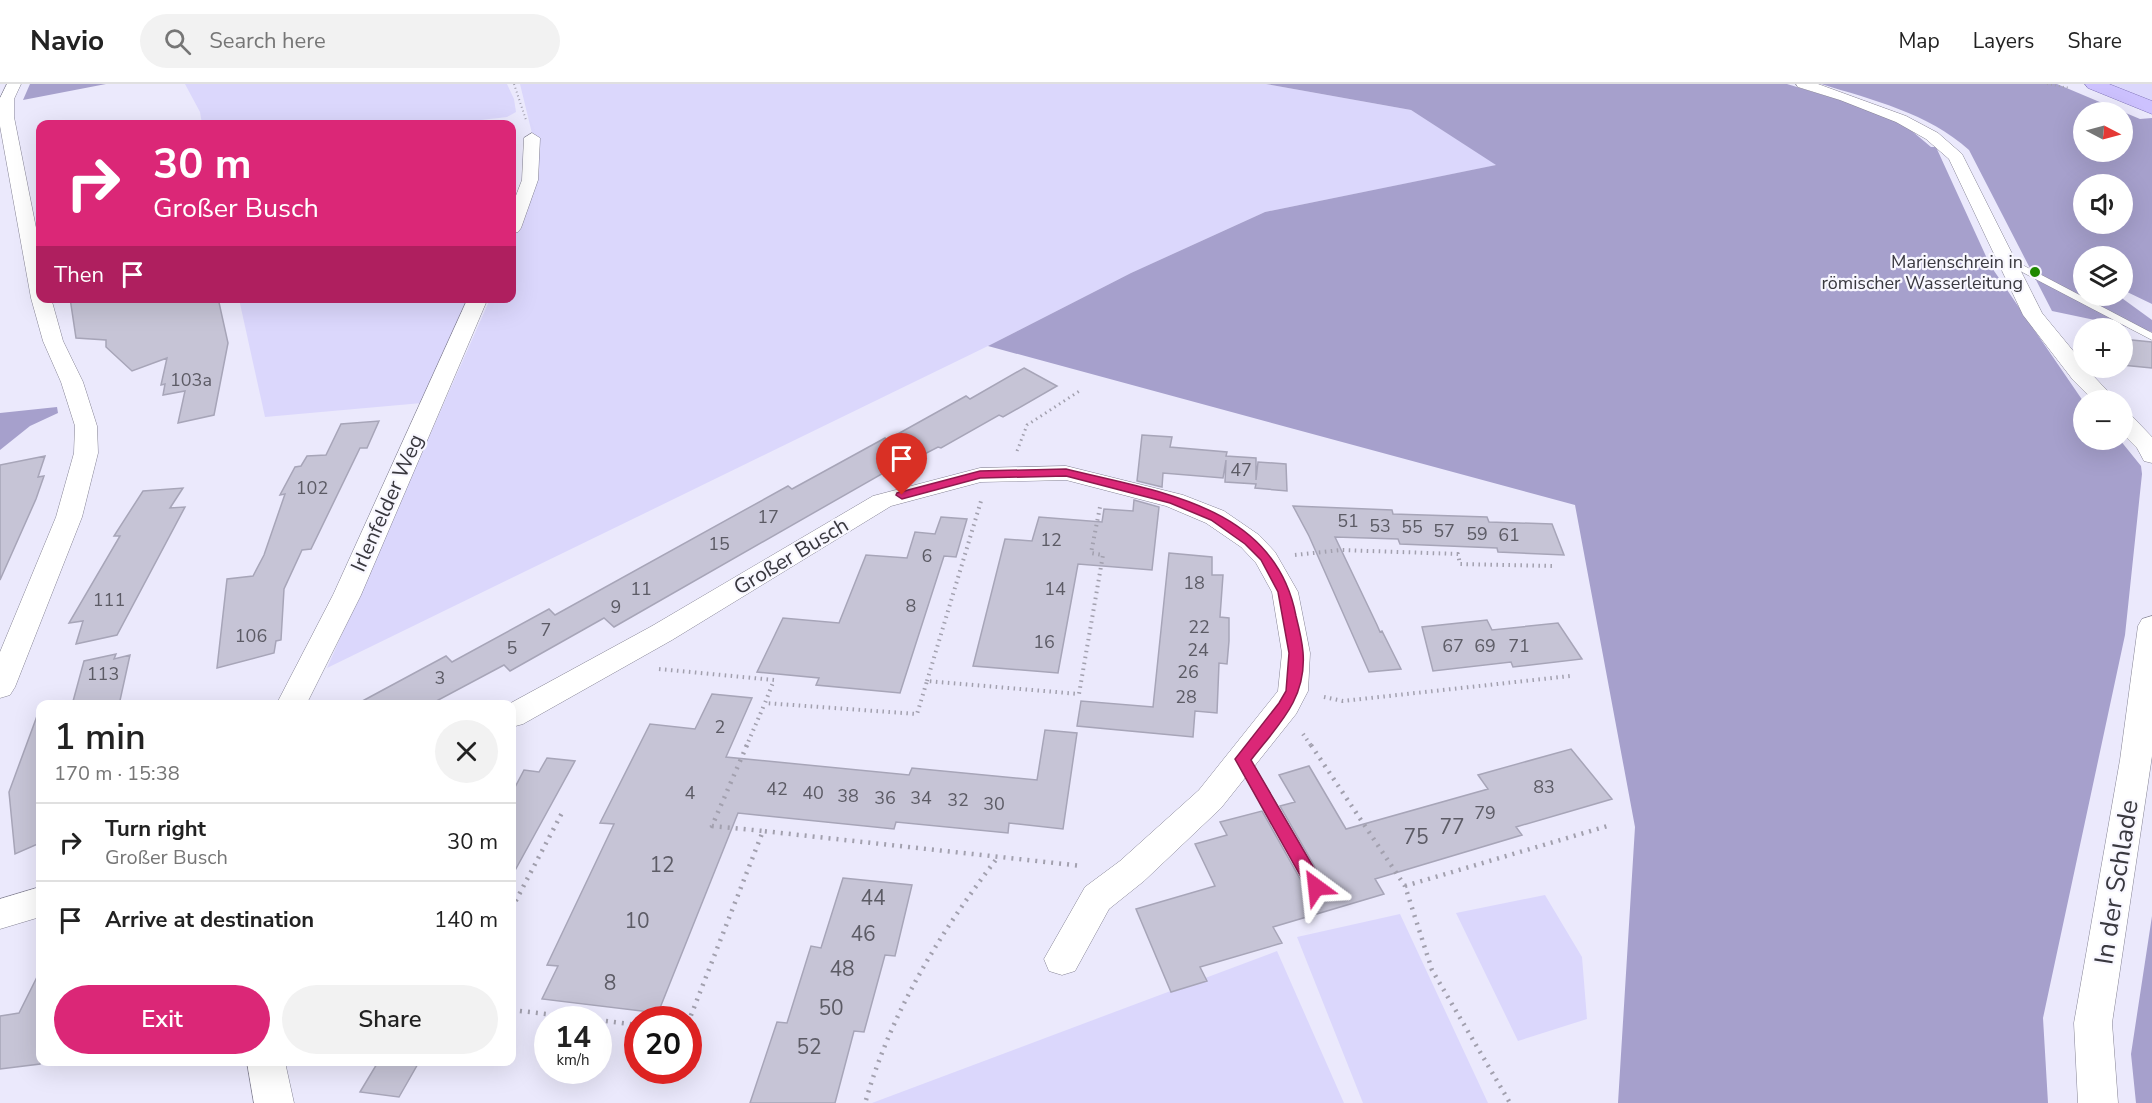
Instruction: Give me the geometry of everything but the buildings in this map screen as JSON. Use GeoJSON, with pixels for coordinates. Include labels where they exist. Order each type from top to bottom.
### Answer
{"type":"FeatureCollection","features":[{"type":"Feature","properties":{"kind":"main road"},"geometry":{"type":"LineString","coordinates":[[2094,84],[2152,108]]}},
{"type":"Feature","properties":{"kind":"street"},"geometry":{"type":"LineString","coordinates":[[14,84],[7,99],[6,117],[36,273]]}},
{"type":"Feature","properties":{"kind":"street"},"geometry":{"type":"LineString","coordinates":[[1803,84],[1901,119],[1932,136],[1956,157],[2033,315],[2096,390]]}},
{"type":"Feature","properties":{"kind":"street"},"geometry":{"type":"LineString","coordinates":[[516,217],[530,180],[532,138]]}},
{"type":"Feature","properties":{"kind":"street"},"geometry":{"type":"LineString","coordinates":[[0,687],[69,517],[86,453],[86,426],[72,382],[53,341],[42,303]]}},
{"type":"Feature","properties":{"kind":"street","name":"Irlenfelder Weg"},"geometry":{"type":"LineString","coordinates":[[294,700],[346,595],[476,303]]}},
{"type":"Feature","properties":{"kind":"street"},"geometry":{"type":"LineString","coordinates":[[2133,430],[2148,446],[2152,456]]}},
{"type":"Feature","properties":{"kind":"street","name":"Großer Busch"},"geometry":{"type":"LineString","coordinates":[[516,714],[662,633],[882,501],[980,475],[999,474],[1066,473],[1174,501],[1215,517],[1250,541],[1266,558],[1285,592],[1296,653],[1289,698]]}},
{"type":"Feature","properties":{"kind":"street","name":"In der Schlade"},"geometry":{"type":"LineString","coordinates":[[2098,1103],[2093,1023],[2136,760],[2152,626]]}},
{"type":"Feature","properties":{"kind":"street"},"geometry":{"type":"LineString","coordinates":[[1062,959],[1097,898],[1132,871],[1210,799],[1289,698]]}},
{"type":"Feature","properties":{"kind":"street"},"geometry":{"type":"LineString","coordinates":[[0,914],[36,903]]}},
{"type":"Feature","properties":{"kind":"street"},"geometry":{"type":"LineString","coordinates":[[267,1066],[274,1103]]}},
{"type":"Feature","properties":{"kind":"lane"},"geometry":{"type":"LineString","coordinates":[[2006,260],[2152,337]]}},
{"type":"Feature","properties":{"kind":"lane"},"geometry":{"type":"LineString","coordinates":[[1243,759],[1316,887]]}},
{"type":"Feature","properties":{"kind":"path"},"geometry":{"type":"LineString","coordinates":[[514,84],[532,138]]}},
{"type":"Feature","properties":{"kind":"path"},"geometry":{"type":"LineString","coordinates":[[765,703],[917,714],[999,474],[1027,425],[1081,390]]}},
{"type":"Feature","properties":{"kind":"path"},"geometry":{"type":"LineString","coordinates":[[927,681],[1079,694],[1103,555],[1091,553],[1105,483]]}},
{"type":"Feature","properties":{"kind":"path"},"geometry":{"type":"LineString","coordinates":[[1266,558],[1353,551],[1458,554],[1460,564],[1553,566]]}},
{"type":"Feature","properties":{"kind":"path"},"geometry":{"type":"LineString","coordinates":[[606,664],[774,681],[711,826],[1132,871]]}},
{"type":"Feature","properties":{"kind":"path"},"geometry":{"type":"LineString","coordinates":[[1289,698],[1343,702],[1570,676]]}},
{"type":"Feature","properties":{"kind":"path"},"geometry":{"type":"LineString","coordinates":[[1289,698],[1405,886],[1432,970],[1510,1103]]}},
{"type":"Feature","properties":{"kind":"path"},"geometry":{"type":"LineString","coordinates":[[516,900],[564,810]]}},
{"type":"Feature","properties":{"kind":"path"},"geometry":{"type":"LineString","coordinates":[[1405,886],[1611,825]]}},
{"type":"Feature","properties":{"kind":"path"},"geometry":{"type":"LineString","coordinates":[[695,1006],[763,831]]}},
{"type":"Feature","properties":{"kind":"path"},"geometry":{"type":"LineString","coordinates":[[866,1100],[885,1040],[924,966],[976,885],[998,857]]}},
{"type":"Feature","properties":{"kind":"path"},"geometry":{"type":"LineString","coordinates":[[516,1010],[534,1013]]}},
{"type":"Feature","properties":{"kind":"shaded area"},"geometry":{"type":"Polygon","coordinates":[[[30,84],[106,84],[23,100],[30,84]]]}},
{"type":"Feature","properties":{"kind":"shaded area"},"geometry":{"type":"Polygon","coordinates":[[[185,84],[507,84],[514,99],[516,112],[507,117],[481,120],[201,120],[200,112],[185,84]]]}},
{"type":"Feature","properties":{"kind":"shaded area"},"geometry":{"type":"Polygon","coordinates":[[[520,84],[1266,84],[1411,110],[1497,165],[1265,212],[1131,273],[988,346],[327,668],[488,303],[516,303],[516,231],[534,184],[537,154],[520,84]]]}},
{"type":"Feature","properties":{"kind":"shaded area"},"geometry":{"type":"Polygon","coordinates":[[[1266,84],[1787,84],[1863,107],[1906,126],[1931,147],[1936,147],[1990,265],[2075,390],[2073,390],[2073,450],[2128,450],[2141,466],[2125,635],[2043,1018],[2048,1103],[1618,1103],[1635,827],[1575,505],[988,346],[1131,273],[1265,212],[1496,165],[1411,110],[1266,84]]]}},
{"type":"Feature","properties":{"kind":"shaded area"},"geometry":{"type":"Polygon","coordinates":[[[1821,84],[2057,84],[2100,102],[2073,102],[2073,162],[2133,162],[2133,116],[2140,119],[2152,118],[2152,304],[2133,295],[2133,246],[2073,246],[2073,306],[2133,306],[2152,320],[2152,332],[2133,328],[2133,318],[2085,318],[2052,311],[1969,150],[1936,126],[1880,102],[1821,84]]]}},
{"type":"Feature","properties":{"kind":"shaded area"},"geometry":{"type":"Polygon","coordinates":[[[2101,84],[2152,84],[2152,104],[2101,84]]]}},
{"type":"Feature","properties":{"kind":"shaded area"},"geometry":{"type":"Polygon","coordinates":[[[240,303],[466,303],[422,403],[265,417],[240,303]]]}},
{"type":"Feature","properties":{"kind":"shaded area"},"geometry":{"type":"Polygon","coordinates":[[[57,407],[58,413],[30,426],[0,450],[0,413],[57,407]]]}},
{"type":"Feature","properties":{"kind":"shaded area"},"geometry":{"type":"Polygon","coordinates":[[[1545,895],[1582,957],[1587,1019],[1518,1041],[1456,913],[1545,895]]]}},
{"type":"Feature","properties":{"kind":"shaded area"},"geometry":{"type":"Polygon","coordinates":[[[1400,914],[1488,1103],[1363,1103],[1297,937],[1400,914]]]}},
{"type":"Feature","properties":{"kind":"shaded area"},"geometry":{"type":"Polygon","coordinates":[[[2152,916],[2152,1103],[2136,1103],[2131,1054],[2152,916]]]}},
{"type":"Feature","properties":{"kind":"shaded area"},"geometry":{"type":"Polygon","coordinates":[[[1277,951],[1344,1103],[872,1103],[1277,951]]]}},
{"type":"Feature","properties":{"kind":"place","name":"Marienschrein in römischer Wasserleitung"},"geometry":{"type":"Point","coordinates":[2035,272]}},
{"type":"Feature","properties":{"kind":"route"},"geometry":{"type":"LineString","coordinates":[[902,495],[980,475],[1066,473],[1174,501],[1215,517],[1250,541],[1266,558],[1285,592],[1296,653],[1293,691],[1285,706],[1243,759],[1316,887]]}}]}
